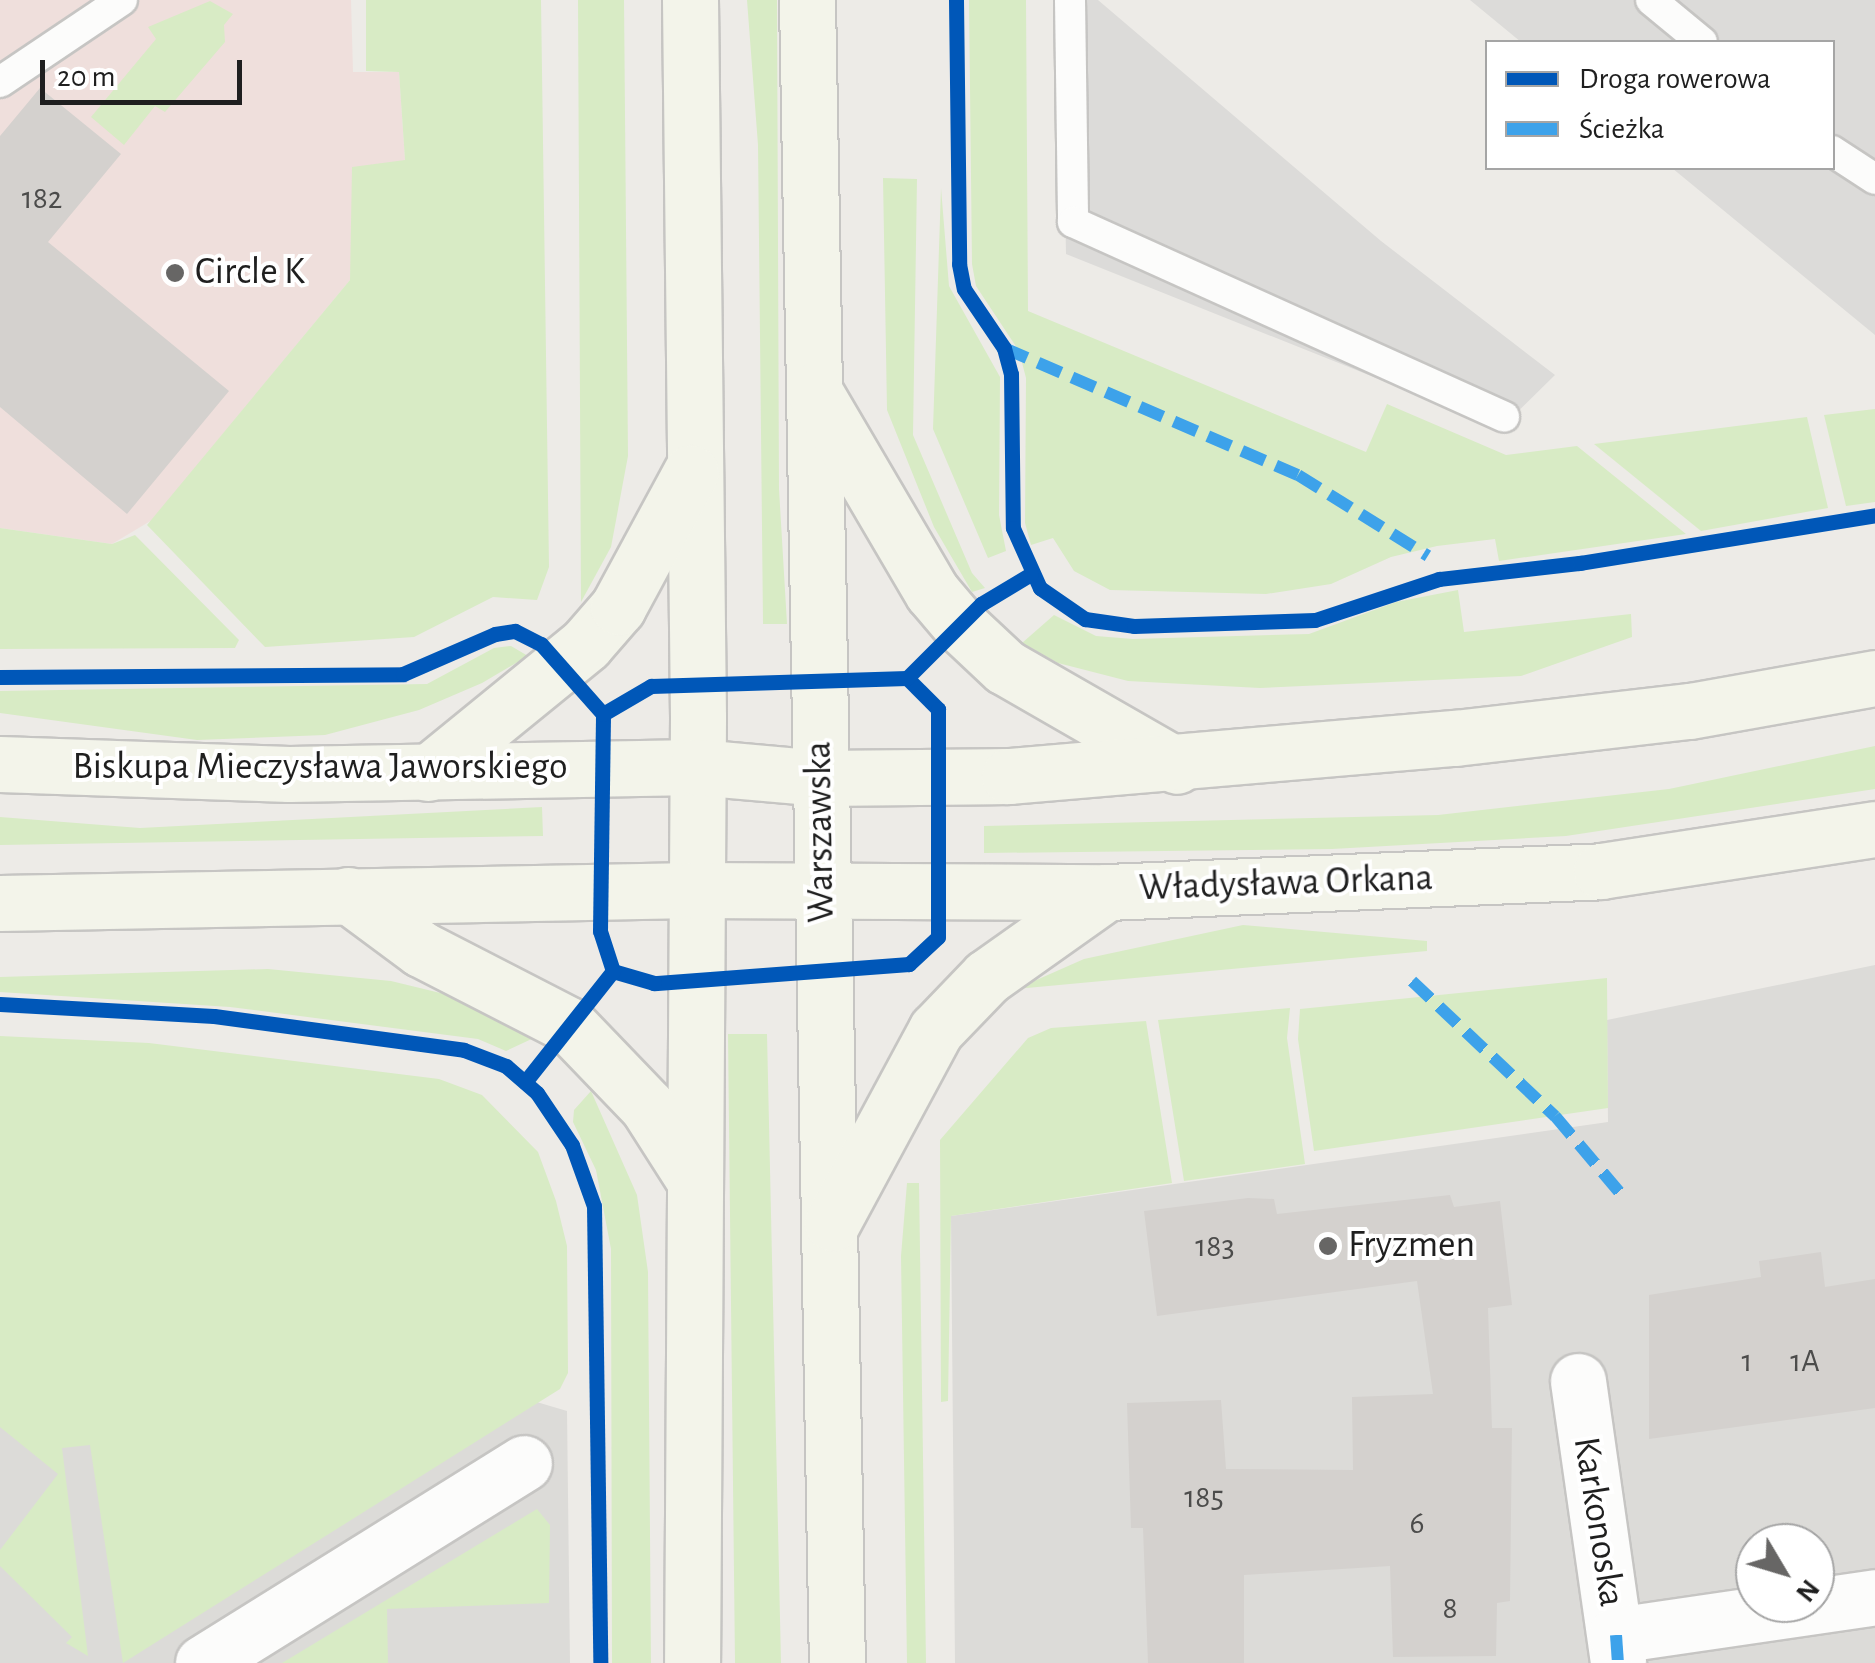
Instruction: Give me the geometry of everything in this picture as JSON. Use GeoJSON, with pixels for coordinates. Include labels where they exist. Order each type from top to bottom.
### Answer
{"type":"FeatureCollection","features":[{"type":"Feature","properties":{"kind":"street"},"geometry":{"type":"LineString","coordinates":[[690,0],[697,767],[692,1663]]}},
{"type":"Feature","properties":{"kind":"street","name":"Warszawska"},"geometry":{"type":"LineString","coordinates":[[808,0],[838,1663]]}},
{"type":"Feature","properties":{"kind":"street"},"geometry":{"type":"LineString","coordinates":[[813,388],[904,546],[959,624],[1005,667],[1177,766]]}},
{"type":"Feature","properties":{"kind":"street"},"geometry":{"type":"LineString","coordinates":[[428,773],[586,644],[618,607],[692,469]]}},
{"type":"Feature","properties":{"kind":"street"},"geometry":{"type":"LineString","coordinates":[[820,778],[1177,766],[1690,711],[1875,678]]}},
{"type":"Feature","properties":{"kind":"street","name":"Biskupa Mieczysława Jaworskiego"},"geometry":{"type":"LineString","coordinates":[[0,764],[428,773],[697,767],[820,778]]}},
{"type":"Feature","properties":{"kind":"street","name":"Władysława Orkana"},"geometry":{"type":"LineString","coordinates":[[694,890],[1106,892],[1601,871],[1875,829]]}},
{"type":"Feature","properties":{"kind":"street"},"geometry":{"type":"LineString","coordinates":[[0,903],[694,890]]}},
{"type":"Feature","properties":{"kind":"street"},"geometry":{"type":"LineString","coordinates":[[831,1226],[936,1030],[987,977],[1106,892]]}},
{"type":"Feature","properties":{"kind":"street"},"geometry":{"type":"LineString","coordinates":[[348,894],[421,949],[570,1026],[647,1106],[693,1178]]}},
{"type":"Feature","properties":{"kind":"street","name":"Karkonoska"},"geometry":{"type":"LineString","coordinates":[[1578,1381],[1594,1519],[1617,1649]]}},
{"type":"Feature","properties":{"kind":"street"},"geometry":{"type":"LineString","coordinates":[[203,1663],[524,1463]]}},
{"type":"Feature","properties":{"kind":"street"},"geometry":{"type":"LineString","coordinates":[[1617,1649],[1875,1597]]}},
{"type":"Feature","properties":{"kind":"lane"},"geometry":{"type":"LineString","coordinates":[[0,82],[122,0]]}},
{"type":"Feature","properties":{"kind":"lane"},"geometry":{"type":"LineString","coordinates":[[1070,0],[1074,222],[1504,417]]}},
{"type":"Feature","properties":{"kind":"lane"},"geometry":{"type":"LineString","coordinates":[[1651,0],[1700,40]]}},
{"type":"Feature","properties":{"kind":"lane"},"geometry":{"type":"LineString","coordinates":[[1835,153],[1875,180]]}},
{"type":"Feature","properties":{"kind":"shaded area","name":"Circle K"},"geometry":{"type":"Polygon","coordinates":[[[0,0],[351,0],[353,72],[399,72],[405,160],[353,242],[350,280],[152,520],[112,544],[0,528],[0,0]]]}},
{"type":"Feature","properties":{"kind":"shaded area"},"geometry":{"type":"Polygon","coordinates":[[[1061,0],[1098,0],[1381,241],[1555,375],[1501,428],[1066,254],[1061,0]]]}},
{"type":"Feature","properties":{"kind":"shaded area"},"geometry":{"type":"Polygon","coordinates":[[[1470,0],[1875,0],[1875,335],[1674,170],[1835,170],[1835,40],[1519,40],[1470,0]]]}},
{"type":"Feature","properties":{"kind":"shaded area"},"geometry":{"type":"Polygon","coordinates":[[[1875,965],[1875,1663],[955,1663],[951,1216],[1608,1122],[1607,1020],[1875,965]]]}},
{"type":"Feature","properties":{"kind":"shaded area"},"geometry":{"type":"Polygon","coordinates":[[[0,1242],[567,1411],[570,1663],[0,1663],[0,1242]]]}},
{"type":"Feature","properties":{"kind":"green space"},"geometry":{"type":"Polygon","coordinates":[[[366,0],[541,0],[549,567],[537,600],[493,597],[414,637],[265,647],[147,525],[350,280],[352,167],[405,160],[399,72],[366,71],[366,0]]]}},
{"type":"Feature","properties":{"kind":"green space"},"geometry":{"type":"Polygon","coordinates":[[[578,0],[624,0],[628,456],[611,547],[581,602],[578,0]]]}},
{"type":"Feature","properties":{"kind":"green space"},"geometry":{"type":"Polygon","coordinates":[[[747,0],[777,0],[779,489],[787,624],[763,624],[758,145],[747,0]]]}},
{"type":"Feature","properties":{"kind":"green space"},"geometry":{"type":"Polygon","coordinates":[[[969,0],[1026,0],[1028,311],[1366,452],[1387,404],[1506,455],[1577,446],[1686,534],[1499,561],[1495,539],[1437,546],[1391,557],[1331,584],[1266,594],[1110,590],[1074,571],[1053,538],[1031,545],[1025,523],[1026,378],[1019,351],[976,286],[972,264],[969,0]]]}},
{"type":"Feature","properties":{"kind":"green space"},"geometry":{"type":"Polygon","coordinates":[[[210,1],[233,14],[224,25],[225,42],[165,112],[155,106],[124,145],[91,117],[156,39],[148,27],[210,1]]]}},
{"type":"Feature","properties":{"kind":"green space"},"geometry":{"type":"Polygon","coordinates":[[[883,178],[917,179],[913,435],[972,573],[985,588],[972,592],[934,527],[887,410],[883,178]]]}},
{"type":"Feature","properties":{"kind":"green space"},"geometry":{"type":"Polygon","coordinates":[[[941,188],[949,286],[1000,377],[999,515],[1006,551],[988,558],[933,429],[941,188]]]}},
{"type":"Feature","properties":{"kind":"green space"},"geometry":{"type":"Polygon","coordinates":[[[1875,409],[1875,502],[1846,506],[1824,415],[1875,409]]]}},
{"type":"Feature","properties":{"kind":"green space"},"geometry":{"type":"Polygon","coordinates":[[[1807,417],[1828,508],[1701,531],[1594,444],[1807,417]]]}},
{"type":"Feature","properties":{"kind":"green space"},"geometry":{"type":"Polygon","coordinates":[[[0,528],[112,544],[135,535],[239,640],[235,648],[0,649],[0,528]]]}},
{"type":"Feature","properties":{"kind":"green space"},"geometry":{"type":"Polygon","coordinates":[[[1458,590],[1464,632],[1631,614],[1632,637],[1521,676],[1260,688],[1128,681],[1058,663],[1022,643],[1054,615],[1096,636],[1133,639],[1309,634],[1396,602],[1458,590]]]}},
{"type":"Feature","properties":{"kind":"green space"},"geometry":{"type":"Polygon","coordinates":[[[511,646],[528,656],[482,683],[419,710],[325,735],[197,740],[0,713],[0,691],[427,684],[494,648],[511,646]]]}},
{"type":"Feature","properties":{"kind":"green space"},"geometry":{"type":"Polygon","coordinates":[[[1875,746],[1875,789],[1566,836],[1332,849],[984,853],[984,826],[1438,815],[1669,789],[1875,746]]]}},
{"type":"Feature","properties":{"kind":"green space"},"geometry":{"type":"Polygon","coordinates":[[[542,807],[543,836],[0,845],[0,817],[140,828],[542,807]]]}},
{"type":"Feature","properties":{"kind":"green space"},"geometry":{"type":"Polygon","coordinates":[[[1243,925],[1427,941],[1427,951],[1016,989],[1084,959],[1243,925]]]}},
{"type":"Feature","properties":{"kind":"green space"},"geometry":{"type":"Polygon","coordinates":[[[268,969],[391,981],[465,999],[538,1036],[506,1051],[478,1039],[230,1007],[0,992],[0,977],[268,969]]]}},
{"type":"Feature","properties":{"kind":"green space"},"geometry":{"type":"Polygon","coordinates":[[[1607,978],[1608,1108],[1314,1151],[1298,1039],[1300,1009],[1607,978]]]}},
{"type":"Feature","properties":{"kind":"green space"},"geometry":{"type":"Polygon","coordinates":[[[1290,1008],[1287,1038],[1305,1164],[1184,1181],[1158,1020],[1290,1008]]]}},
{"type":"Feature","properties":{"kind":"green space"},"geometry":{"type":"Polygon","coordinates":[[[1146,1021],[1172,1183],[951,1216],[948,1401],[941,1402],[940,1140],[1028,1038],[1051,1028],[1146,1021]]]}},
{"type":"Feature","properties":{"kind":"green space"},"geometry":{"type":"Polygon","coordinates":[[[728,1034],[767,1034],[781,1663],[735,1663],[728,1034]]]}},
{"type":"Feature","properties":{"kind":"green space"},"geometry":{"type":"Polygon","coordinates":[[[0,1036],[149,1043],[439,1079],[482,1095],[538,1152],[556,1201],[567,1246],[568,1373],[560,1389],[123,1663],[90,1445],[62,1448],[88,1656],[66,1643],[72,1637],[0,1566],[0,1550],[58,1474],[0,1427],[0,1036]]]}},
{"type":"Feature","properties":{"kind":"green space"},"geometry":{"type":"Polygon","coordinates":[[[591,1091],[637,1195],[648,1272],[651,1663],[612,1663],[611,1249],[596,1170],[573,1122],[574,1110],[591,1091]]]}},
{"type":"Feature","properties":{"kind":"green space"},"geometry":{"type":"Polygon","coordinates":[[[907,1183],[919,1183],[926,1663],[907,1663],[901,1256],[907,1183]]]}},
{"type":"Feature","properties":{"kind":"green space"},"geometry":{"type":"Polygon","coordinates":[[[537,1509],[550,1525],[549,1603],[387,1609],[388,1663],[282,1663],[537,1509]]]}},
{"type":"Feature","properties":{"kind":"building"},"geometry":{"type":"Polygon","coordinates":[[[40,88],[121,154],[48,242],[229,391],[127,514],[0,407],[0,136],[40,88]]]}},
{"type":"Feature","properties":{"kind":"building"},"geometry":{"type":"Polygon","coordinates":[[[1450,1195],[1454,1207],[1500,1201],[1512,1305],[1488,1308],[1492,1428],[1512,1428],[1510,1601],[1497,1603],[1496,1656],[1393,1657],[1390,1566],[1244,1575],[1244,1663],[1148,1663],[1143,1528],[1131,1528],[1127,1403],[1221,1400],[1226,1469],[1353,1470],[1352,1397],[1433,1394],[1417,1281],[1157,1316],[1144,1211],[1248,1198],[1274,1199],[1277,1214],[1450,1195]]]}},
{"type":"Feature","properties":{"kind":"building"},"geometry":{"type":"Polygon","coordinates":[[[1821,1252],[1825,1287],[1875,1279],[1875,1408],[1649,1439],[1649,1295],[1761,1277],[1759,1261],[1821,1252]]]}},
{"type":"Feature","properties":{"kind":"marked path"},"geometry":{"type":"LineString","coordinates":[[1004,348],[1298,475],[1428,556]]}},
{"type":"Feature","properties":{"kind":"marked path"},"geometry":{"type":"LineString","coordinates":[[1412,981],[1555,1116],[1620,1193]]}},
{"type":"Feature","properties":{"kind":"marked path"},"geometry":{"type":"LineString","coordinates":[[1616,1635],[1618,1663]]}},
{"type":"Feature","properties":{"kind":"cycle path"},"geometry":{"type":"LineString","coordinates":[[956,0],[959,264],[964,289],[1004,348],[1011,374],[1013,528],[1040,588],[1085,619],[1134,626],[1315,620],[1439,579],[1580,563],[1875,515]]}},
{"type":"Feature","properties":{"kind":"cycle path"},"geometry":{"type":"LineString","coordinates":[[907,678],[938,709],[938,937],[909,964],[654,983],[613,971],[600,931],[603,714],[651,686],[907,678],[981,604],[1031,574]]}},
{"type":"Feature","properties":{"kind":"cycle path"},"geometry":{"type":"LineString","coordinates":[[0,677],[403,674],[495,634],[515,631],[541,644],[603,714]]}},
{"type":"Feature","properties":{"kind":"cycle path"},"geometry":{"type":"LineString","coordinates":[[525,1082],[613,971]]}},
{"type":"Feature","properties":{"kind":"cycle path"},"geometry":{"type":"LineString","coordinates":[[0,1004],[214,1016],[464,1050],[506,1066],[537,1093],[572,1145],[594,1206],[600,1663]]}},
{"type":"Feature","properties":{"kind":"place","name":"Circle K"},"geometry":{"type":"Point","coordinates":[175,273]}},
{"type":"Feature","properties":{"kind":"place","name":"Fryzmen"},"geometry":{"type":"Point","coordinates":[1328,1246]}}]}
